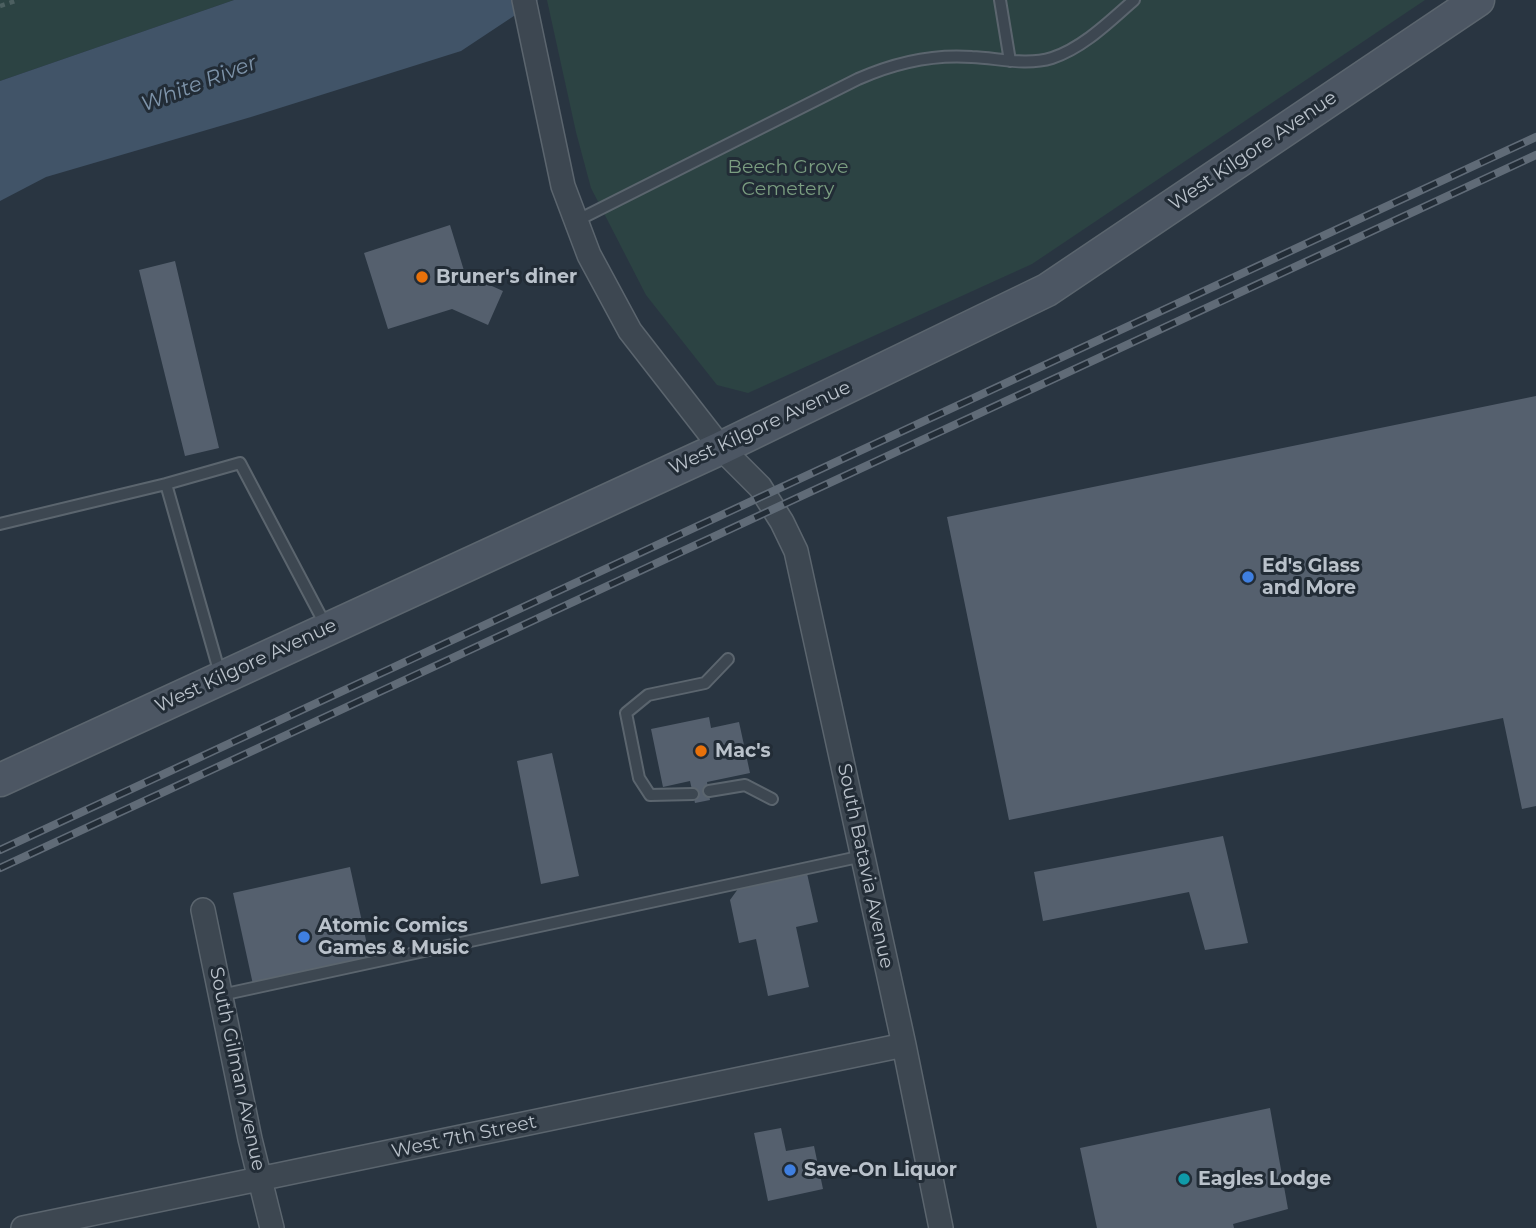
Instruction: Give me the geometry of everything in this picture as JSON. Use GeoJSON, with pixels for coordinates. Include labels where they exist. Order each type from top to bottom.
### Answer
{"type":"FeatureCollection","features":[{"type":"Feature","properties":{"kind":"main road","name":"West Kilgore Avenue"},"geometry":{"type":"LineString","coordinates":[[0,780],[721,447],[1047,290],[1478,0]]}},
{"type":"Feature","properties":{"kind":"street","name":"South Batavia Avenue"},"geometry":{"type":"LineString","coordinates":[[524,0],[563,186],[589,255],[631,331],[721,447],[760,488],[796,551],[904,1045],[937,1227]]}},
{"type":"Feature","properties":{"kind":"street","name":"South Gilman Avenue"},"geometry":{"type":"LineString","coordinates":[[203,910],[272,1228]]}},
{"type":"Feature","properties":{"kind":"street","name":"West 7th Street"},"geometry":{"type":"LineString","coordinates":[[23,1228],[904,1045]]}},
{"type":"Feature","properties":{"kind":"lane"},"geometry":{"type":"LineString","coordinates":[[1000,0],[1010,61]]}},
{"type":"Feature","properties":{"kind":"lane"},"geometry":{"type":"LineString","coordinates":[[576,221],[884,68],[916,59],[970,57],[1043,61],[1056,57],[1104,26],[1134,0]]}},
{"type":"Feature","properties":{"kind":"lane"},"geometry":{"type":"LineString","coordinates":[[0,524],[166,484],[240,463],[327,629]]}},
{"type":"Feature","properties":{"kind":"lane"},"geometry":{"type":"LineString","coordinates":[[166,484],[221,678]]}},
{"type":"Feature","properties":{"kind":"lane"},"geometry":{"type":"LineString","coordinates":[[693,794],[650,795],[639,778],[626,713],[648,695],[705,683],[728,659]]}},
{"type":"Feature","properties":{"kind":"lane"},"geometry":{"type":"LineString","coordinates":[[709,791],[745,785],[772,799]]}},
{"type":"Feature","properties":{"kind":"lane"},"geometry":{"type":"LineString","coordinates":[[220,995],[863,856]]}},
{"type":"Feature","properties":{"kind":"path"},"geometry":{"type":"LineString","coordinates":[[0,6],[18,0]]}},
{"type":"Feature","properties":{"kind":"green space"},"geometry":{"type":"Polygon","coordinates":[[[0,0],[234,0],[0,81],[0,0]]]}},
{"type":"Feature","properties":{"kind":"green space","name":"Beech Grove Cemetery"},"geometry":{"type":"Polygon","coordinates":[[[547,0],[1425,0],[1032,264],[748,393],[717,385],[646,295],[591,188],[547,0]]]}},
{"type":"Feature","properties":{"kind":"water","name":"White River"},"geometry":{"type":"Polygon","coordinates":[[[234,0],[538,0],[461,51],[251,117],[46,177],[0,201],[0,81],[234,0]]]}},
{"type":"Feature","properties":{"kind":"building","name":"Bruner's diner"},"geometry":{"type":"Polygon","coordinates":[[[450,225],[465,274],[503,291],[488,325],[452,309],[388,329],[364,253],[450,225]]]}},
{"type":"Feature","properties":{"kind":"building"},"geometry":{"type":"Polygon","coordinates":[[[175,261],[219,448],[185,456],[139,270],[175,261]]]}},
{"type":"Feature","properties":{"kind":"building","name":"Ed's Glass and More"},"geometry":{"type":"Polygon","coordinates":[[[1536,396],[1536,806],[1522,809],[1503,718],[1009,820],[947,517],[1536,396]]]}},
{"type":"Feature","properties":{"kind":"building","name":"Mac's"},"geometry":{"type":"Polygon","coordinates":[[[709,717],[711,728],[739,722],[750,773],[707,782],[710,800],[695,803],[690,781],[663,787],[651,729],[709,717]]]}},
{"type":"Feature","properties":{"kind":"building"},"geometry":{"type":"Polygon","coordinates":[[[552,753],[579,876],[541,884],[517,761],[552,753]]]}},
{"type":"Feature","properties":{"kind":"building"},"geometry":{"type":"Polygon","coordinates":[[[1223,836],[1248,943],[1205,950],[1189,892],[1043,921],[1034,872],[1223,836]]]}},
{"type":"Feature","properties":{"kind":"building","name":"Atomic Comics Games & Music"},"geometry":{"type":"Polygon","coordinates":[[[350,867],[371,963],[254,989],[233,893],[350,867]]]}},
{"type":"Feature","properties":{"kind":"building"},"geometry":{"type":"Polygon","coordinates":[[[806,869],[818,922],[796,927],[809,987],[768,996],[756,939],[739,943],[730,900],[743,882],[806,869]]]}},
{"type":"Feature","properties":{"kind":"building","name":"Eagles Lodge"},"geometry":{"type":"Polygon","coordinates":[[[1270,1108],[1288,1209],[1233,1224],[1234,1228],[1097,1228],[1080,1148],[1270,1108]]]}},
{"type":"Feature","properties":{"kind":"building","name":"Save-On Liquor"},"geometry":{"type":"Polygon","coordinates":[[[781,1128],[786,1151],[814,1146],[823,1189],[768,1201],[754,1133],[781,1128]]]}},
{"type":"Feature","properties":{"kind":"railway"},"geometry":{"type":"LineString","coordinates":[[0,850],[1536,137]]}},
{"type":"Feature","properties":{"kind":"railway"},"geometry":{"type":"LineString","coordinates":[[0,868],[1536,155]]}},
{"type":"Feature","properties":{"kind":"place","name":"Bruner's diner"},"geometry":{"type":"Point","coordinates":[422,277]}},
{"type":"Feature","properties":{"kind":"place","name":"Ed's Glass and More"},"geometry":{"type":"Point","coordinates":[1248,577]}},
{"type":"Feature","properties":{"kind":"place","name":"Mac's"},"geometry":{"type":"Point","coordinates":[701,751]}},
{"type":"Feature","properties":{"kind":"place","name":"Atomic Comics Games & Music"},"geometry":{"type":"Point","coordinates":[304,937]}},
{"type":"Feature","properties":{"kind":"place","name":"Save-On Liquor"},"geometry":{"type":"Point","coordinates":[790,1170]}},
{"type":"Feature","properties":{"kind":"place","name":"Eagles Lodge"},"geometry":{"type":"Point","coordinates":[1184,1179]}}]}
